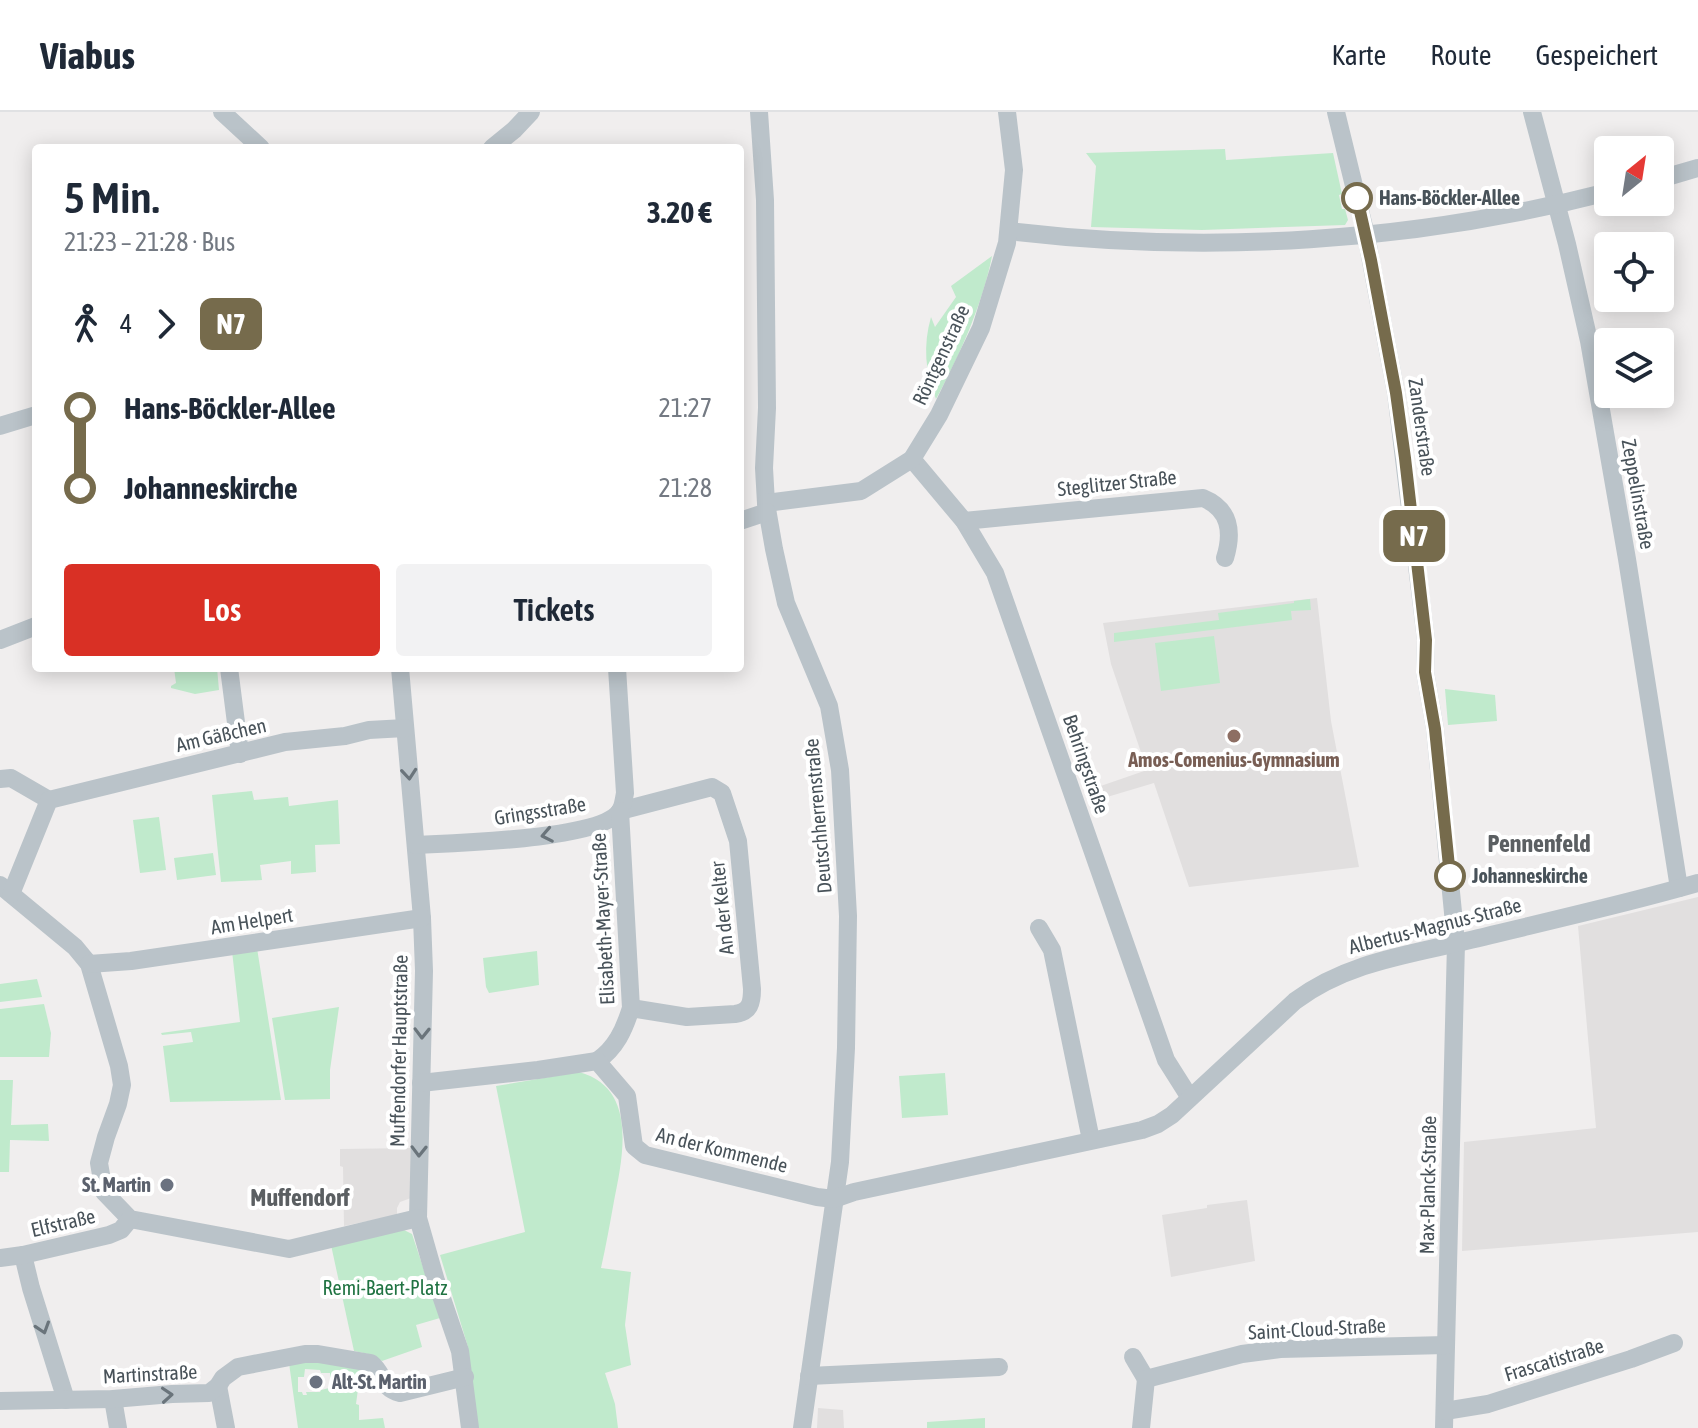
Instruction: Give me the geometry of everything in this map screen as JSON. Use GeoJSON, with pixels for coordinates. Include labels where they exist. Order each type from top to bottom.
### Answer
{"type":"FeatureCollection","features":[{"type":"Feature","properties":{"kind":"street"},"geometry":{"type":"LineString","coordinates":[[222,112],[257,144]]}},
{"type":"Feature","properties":{"kind":"street"},"geometry":{"type":"LineString","coordinates":[[497,144],[531,112]]}},
{"type":"Feature","properties":{"kind":"street","name":"Deutschherrenstraße"},"geometry":{"type":"LineString","coordinates":[[759,112],[765,200],[767,408],[764,468],[767,507],[786,603],[829,706],[840,770],[848,916],[840,1162],[802,1428]]}},
{"type":"Feature","properties":{"kind":"street","name":"Röntgenstraße"},"geometry":{"type":"LineString","coordinates":[[767,507],[861,491],[912,459],[939,415],[981,328],[1009,231],[1014,170],[1007,112]]}},
{"type":"Feature","properties":{"kind":"street","name":"Zanderstraße"},"geometry":{"type":"LineString","coordinates":[[1336,112],[1366,235],[1396,393],[1426,640],[1425,672],[1435,729],[1456,943]]}},
{"type":"Feature","properties":{"kind":"street","name":"Zeppelinstraße"},"geometry":{"type":"LineString","coordinates":[[1532,112],[1592,357],[1679,888]]}},
{"type":"Feature","properties":{"kind":"street"},"geometry":{"type":"LineString","coordinates":[[1674,175],[1698,168]]}},
{"type":"Feature","properties":{"kind":"street"},"geometry":{"type":"LineString","coordinates":[[1009,231],[1108,240],[1214,243],[1366,235],[1557,205],[1594,196]]}},
{"type":"Feature","properties":{"kind":"street"},"geometry":{"type":"LineString","coordinates":[[0,426],[32,416]]}},
{"type":"Feature","properties":{"kind":"street","name":"Behringstraße"},"geometry":{"type":"LineString","coordinates":[[912,459],[964,521],[995,573],[1166,1060],[1190,1098]]}},
{"type":"Feature","properties":{"kind":"street","name":"Steglitzer Straße"},"geometry":{"type":"LineString","coordinates":[[964,521],[1203,498],[1217,505],[1225,514],[1229,540],[1225,558]]}},
{"type":"Feature","properties":{"kind":"street"},"geometry":{"type":"LineString","coordinates":[[744,519],[767,507]]}},
{"type":"Feature","properties":{"kind":"street"},"geometry":{"type":"LineString","coordinates":[[0,640],[32,628]]}},
{"type":"Feature","properties":{"kind":"street"},"geometry":{"type":"LineString","coordinates":[[230,672],[240,754]]}},
{"type":"Feature","properties":{"kind":"street","name":"Muffendorfer Hauptstraße"},"geometry":{"type":"LineString","coordinates":[[400,672],[424,971],[418,1218],[460,1351],[470,1428]]}},
{"type":"Feature","properties":{"kind":"street"},"geometry":{"type":"LineString","coordinates":[[617,672],[625,793],[620,811]]}},
{"type":"Feature","properties":{"kind":"street","name":"Am Gäßchen"},"geometry":{"type":"LineString","coordinates":[[49,800],[285,742],[405,728]]}},
{"type":"Feature","properties":{"kind":"street"},"geometry":{"type":"LineString","coordinates":[[0,779],[11,778],[49,800],[6,890],[75,947],[89,964],[119,1066],[122,1085],[99,1163],[104,1192],[130,1219],[289,1249],[418,1218]]}},
{"type":"Feature","properties":{"kind":"street","name":"An der Kelter"},"geometry":{"type":"LineString","coordinates":[[620,811],[712,787],[722,793],[738,841],[752,989],[752,1002],[743,1013],[687,1017],[631,1008]]}},
{"type":"Feature","properties":{"kind":"street","name":"Gringsstraße"},"geometry":{"type":"LineString","coordinates":[[416,845],[546,836],[605,822],[620,811]]}},
{"type":"Feature","properties":{"kind":"street","name":"Elisabeth-Mayer-Straße"},"geometry":{"type":"LineString","coordinates":[[597,1061],[609,1053],[626,1026],[631,1008],[620,811]]}},
{"type":"Feature","properties":{"kind":"street","name":"Albertus-Magnus-Straße"},"geometry":{"type":"LineString","coordinates":[[834,1199],[854,1192],[1142,1130],[1172,1115],[1313,987],[1362,965],[1698,883]]}},
{"type":"Feature","properties":{"kind":"street","name":"Am Helpert"},"geometry":{"type":"LineString","coordinates":[[89,964],[131,961],[422,918]]}},
{"type":"Feature","properties":{"kind":"street"},"geometry":{"type":"LineString","coordinates":[[1039,928],[1052,950],[1091,1140]]}},
{"type":"Feature","properties":{"kind":"street","name":"Max-Planck-Straße"},"geometry":{"type":"LineString","coordinates":[[1444,1419],[1456,943]]}},
{"type":"Feature","properties":{"kind":"street"},"geometry":{"type":"LineString","coordinates":[[421,1083],[597,1061]]}},
{"type":"Feature","properties":{"kind":"street","name":"An der Kommende"},"geometry":{"type":"LineString","coordinates":[[597,1061],[627,1096],[634,1146],[645,1155],[834,1199]]}},
{"type":"Feature","properties":{"kind":"street","name":"Elfstraße"},"geometry":{"type":"LineString","coordinates":[[0,1258],[109,1235],[121,1230],[130,1219]]}},
{"type":"Feature","properties":{"kind":"street"},"geometry":{"type":"LineString","coordinates":[[23,1255],[66,1400]]}},
{"type":"Feature","properties":{"kind":"street","name":"Frascatistraße"},"geometry":{"type":"LineString","coordinates":[[1444,1419],[1674,1343]]}},
{"type":"Feature","properties":{"kind":"street","name":"Saint-Cloud-Straße"},"geometry":{"type":"LineString","coordinates":[[1146,1379],[1242,1354],[1280,1349],[1446,1345]]}},
{"type":"Feature","properties":{"kind":"street","name":"Martinstraße"},"geometry":{"type":"LineString","coordinates":[[0,1401],[209,1393],[238,1367],[318,1354],[371,1363],[377,1368],[385,1386],[400,1393],[465,1377]]}},
{"type":"Feature","properties":{"kind":"street"},"geometry":{"type":"LineString","coordinates":[[1133,1357],[1146,1379],[1141,1428]]}},
{"type":"Feature","properties":{"kind":"street"},"geometry":{"type":"LineString","coordinates":[[809,1376],[999,1367]]}},
{"type":"Feature","properties":{"kind":"street"},"geometry":{"type":"LineString","coordinates":[[218,1386],[226,1428]]}},
{"type":"Feature","properties":{"kind":"street"},"geometry":{"type":"LineString","coordinates":[[113,1399],[118,1428]]}},
{"type":"Feature","properties":{"kind":"shaded area","name":"Amos-Comenius-Gymnasium"},"geometry":{"type":"Polygon","coordinates":[[[1317,598],[1331,721],[1359,867],[1189,887],[1154,783],[1097,800],[1092,789],[1147,770],[1111,664],[1103,623],[1317,598]]]}},
{"type":"Feature","properties":{"kind":"shaded area"},"geometry":{"type":"Polygon","coordinates":[[[1698,897],[1698,1232],[1462,1251],[1464,1142],[1596,1128],[1578,926],[1698,897]]]}},
{"type":"Feature","properties":{"kind":"shaded area"},"geometry":{"type":"Polygon","coordinates":[[[412,1148],[411,1198],[400,1202],[397,1215],[344,1226],[340,1149],[412,1148]]]}},
{"type":"Feature","properties":{"kind":"shaded area"},"geometry":{"type":"Polygon","coordinates":[[[1247,1200],[1255,1261],[1171,1277],[1162,1215],[1247,1200]]]}},
{"type":"Feature","properties":{"kind":"shaded area"},"geometry":{"type":"Polygon","coordinates":[[[818,1408],[843,1410],[844,1428],[817,1428],[818,1408]]]}},
{"type":"Feature","properties":{"kind":"green space"},"geometry":{"type":"Polygon","coordinates":[[[1225,149],[1226,160],[1333,153],[1342,209],[1345,209],[1348,220],[1345,225],[1202,230],[1091,227],[1096,166],[1086,153],[1225,149]]]}},
{"type":"Feature","properties":{"kind":"green space"},"geometry":{"type":"Polygon","coordinates":[[[992,256],[969,329],[936,399],[926,358],[931,317],[935,327],[956,297],[951,286],[992,256]]]}},
{"type":"Feature","properties":{"kind":"green space"},"geometry":{"type":"Polygon","coordinates":[[[1310,599],[1311,610],[1291,611],[1292,620],[1114,642],[1114,633],[1219,620],[1218,613],[1310,599]]]}},
{"type":"Feature","properties":{"kind":"green space"},"geometry":{"type":"Polygon","coordinates":[[[1214,636],[1220,683],[1161,691],[1155,643],[1214,636]]]}},
{"type":"Feature","properties":{"kind":"green space"},"geometry":{"type":"Polygon","coordinates":[[[175,672],[217,672],[219,690],[195,694],[171,688],[176,683],[175,672]]]}},
{"type":"Feature","properties":{"kind":"green space"},"geometry":{"type":"Polygon","coordinates":[[[1445,689],[1495,695],[1497,721],[1448,725],[1445,689]]]}},
{"type":"Feature","properties":{"kind":"green space"},"geometry":{"type":"Polygon","coordinates":[[[252,791],[254,800],[288,797],[289,806],[338,800],[340,844],[315,845],[316,872],[291,874],[291,861],[260,865],[262,880],[221,882],[212,795],[252,791]]]}},
{"type":"Feature","properties":{"kind":"green space"},"geometry":{"type":"Polygon","coordinates":[[[159,817],[166,870],[140,873],[133,820],[159,817]]]}},
{"type":"Feature","properties":{"kind":"green space"},"geometry":{"type":"Polygon","coordinates":[[[213,853],[216,875],[177,880],[174,858],[213,853]]]}},
{"type":"Feature","properties":{"kind":"green space"},"geometry":{"type":"Polygon","coordinates":[[[257,948],[281,1100],[170,1102],[163,1046],[193,1042],[191,1032],[161,1033],[240,1022],[232,951],[257,948]]]}},
{"type":"Feature","properties":{"kind":"green space"},"geometry":{"type":"Polygon","coordinates":[[[537,951],[539,985],[489,993],[483,958],[537,951]]]}},
{"type":"Feature","properties":{"kind":"green space"},"geometry":{"type":"Polygon","coordinates":[[[37,979],[42,997],[0,1002],[0,984],[37,979]]]}},
{"type":"Feature","properties":{"kind":"green space"},"geometry":{"type":"Polygon","coordinates":[[[44,1004],[51,1033],[49,1057],[0,1057],[0,1009],[44,1004]]]}},
{"type":"Feature","properties":{"kind":"green space"},"geometry":{"type":"Polygon","coordinates":[[[339,1007],[330,1070],[330,1099],[285,1100],[272,1018],[339,1007]]]}},
{"type":"Feature","properties":{"kind":"green space"},"geometry":{"type":"Polygon","coordinates":[[[579,1072],[598,1080],[611,1093],[622,1126],[621,1164],[601,1268],[631,1272],[625,1325],[631,1365],[605,1373],[615,1404],[618,1428],[476,1428],[468,1347],[440,1255],[525,1232],[496,1086],[579,1072]]]}},
{"type":"Feature","properties":{"kind":"green space"},"geometry":{"type":"Polygon","coordinates":[[[945,1073],[948,1115],[902,1118],[899,1076],[945,1073]]]}},
{"type":"Feature","properties":{"kind":"green space"},"geometry":{"type":"Polygon","coordinates":[[[0,1080],[13,1080],[11,1125],[48,1124],[49,1141],[10,1140],[9,1172],[0,1172],[0,1080]]]}},
{"type":"Feature","properties":{"kind":"green space","name":"Remi-Baert-Platz"},"geometry":{"type":"Polygon","coordinates":[[[404,1230],[412,1234],[440,1318],[416,1325],[422,1347],[382,1361],[373,1355],[354,1351],[331,1245],[404,1230]]]}},
{"type":"Feature","properties":{"kind":"green space"},"geometry":{"type":"Polygon","coordinates":[[[307,1360],[361,1367],[356,1404],[359,1405],[359,1420],[383,1418],[385,1428],[298,1428],[289,1363],[307,1360]],[[305,1369],[304,1377],[298,1377],[298,1392],[307,1395],[306,1392],[320,1392],[333,1387],[335,1384],[330,1379],[330,1373],[321,1373],[320,1370],[305,1369]]]}},
{"type":"Feature","properties":{"kind":"green space"},"geometry":{"type":"Polygon","coordinates":[[[985,1418],[985,1428],[927,1428],[927,1422],[985,1418]]]}},
{"type":"Feature","properties":{"kind":"bus line","name":"N7"},"geometry":{"type":"LineString","coordinates":[[1357,198],[1396,393],[1405,458],[1426,640],[1425,672],[1435,729],[1450,876]]}},
{"type":"Feature","properties":{"kind":"place","name":"Hans-Böckler-Allee"},"geometry":{"type":"Point","coordinates":[1357,198]}},
{"type":"Feature","properties":{"kind":"place","name":"Amos-Comenius-Gymnasium"},"geometry":{"type":"Point","coordinates":[1234,736]}},
{"type":"Feature","properties":{"kind":"place","name":"Johanneskirche"},"geometry":{"type":"Point","coordinates":[1450,876]}},
{"type":"Feature","properties":{"kind":"place","name":"St. Martin"},"geometry":{"type":"Point","coordinates":[167,1185]}},
{"type":"Feature","properties":{"kind":"place","name":"Alt-St. Martin"},"geometry":{"type":"Point","coordinates":[316,1382]}},
{"type":"Feature","properties":{"kind":"district","name":"Pennenfeld"},"geometry":{"type":"Point","coordinates":[1539,844]}},
{"type":"Feature","properties":{"kind":"district","name":"Muffendorf"},"geometry":{"type":"Point","coordinates":[300,1198]}}]}
